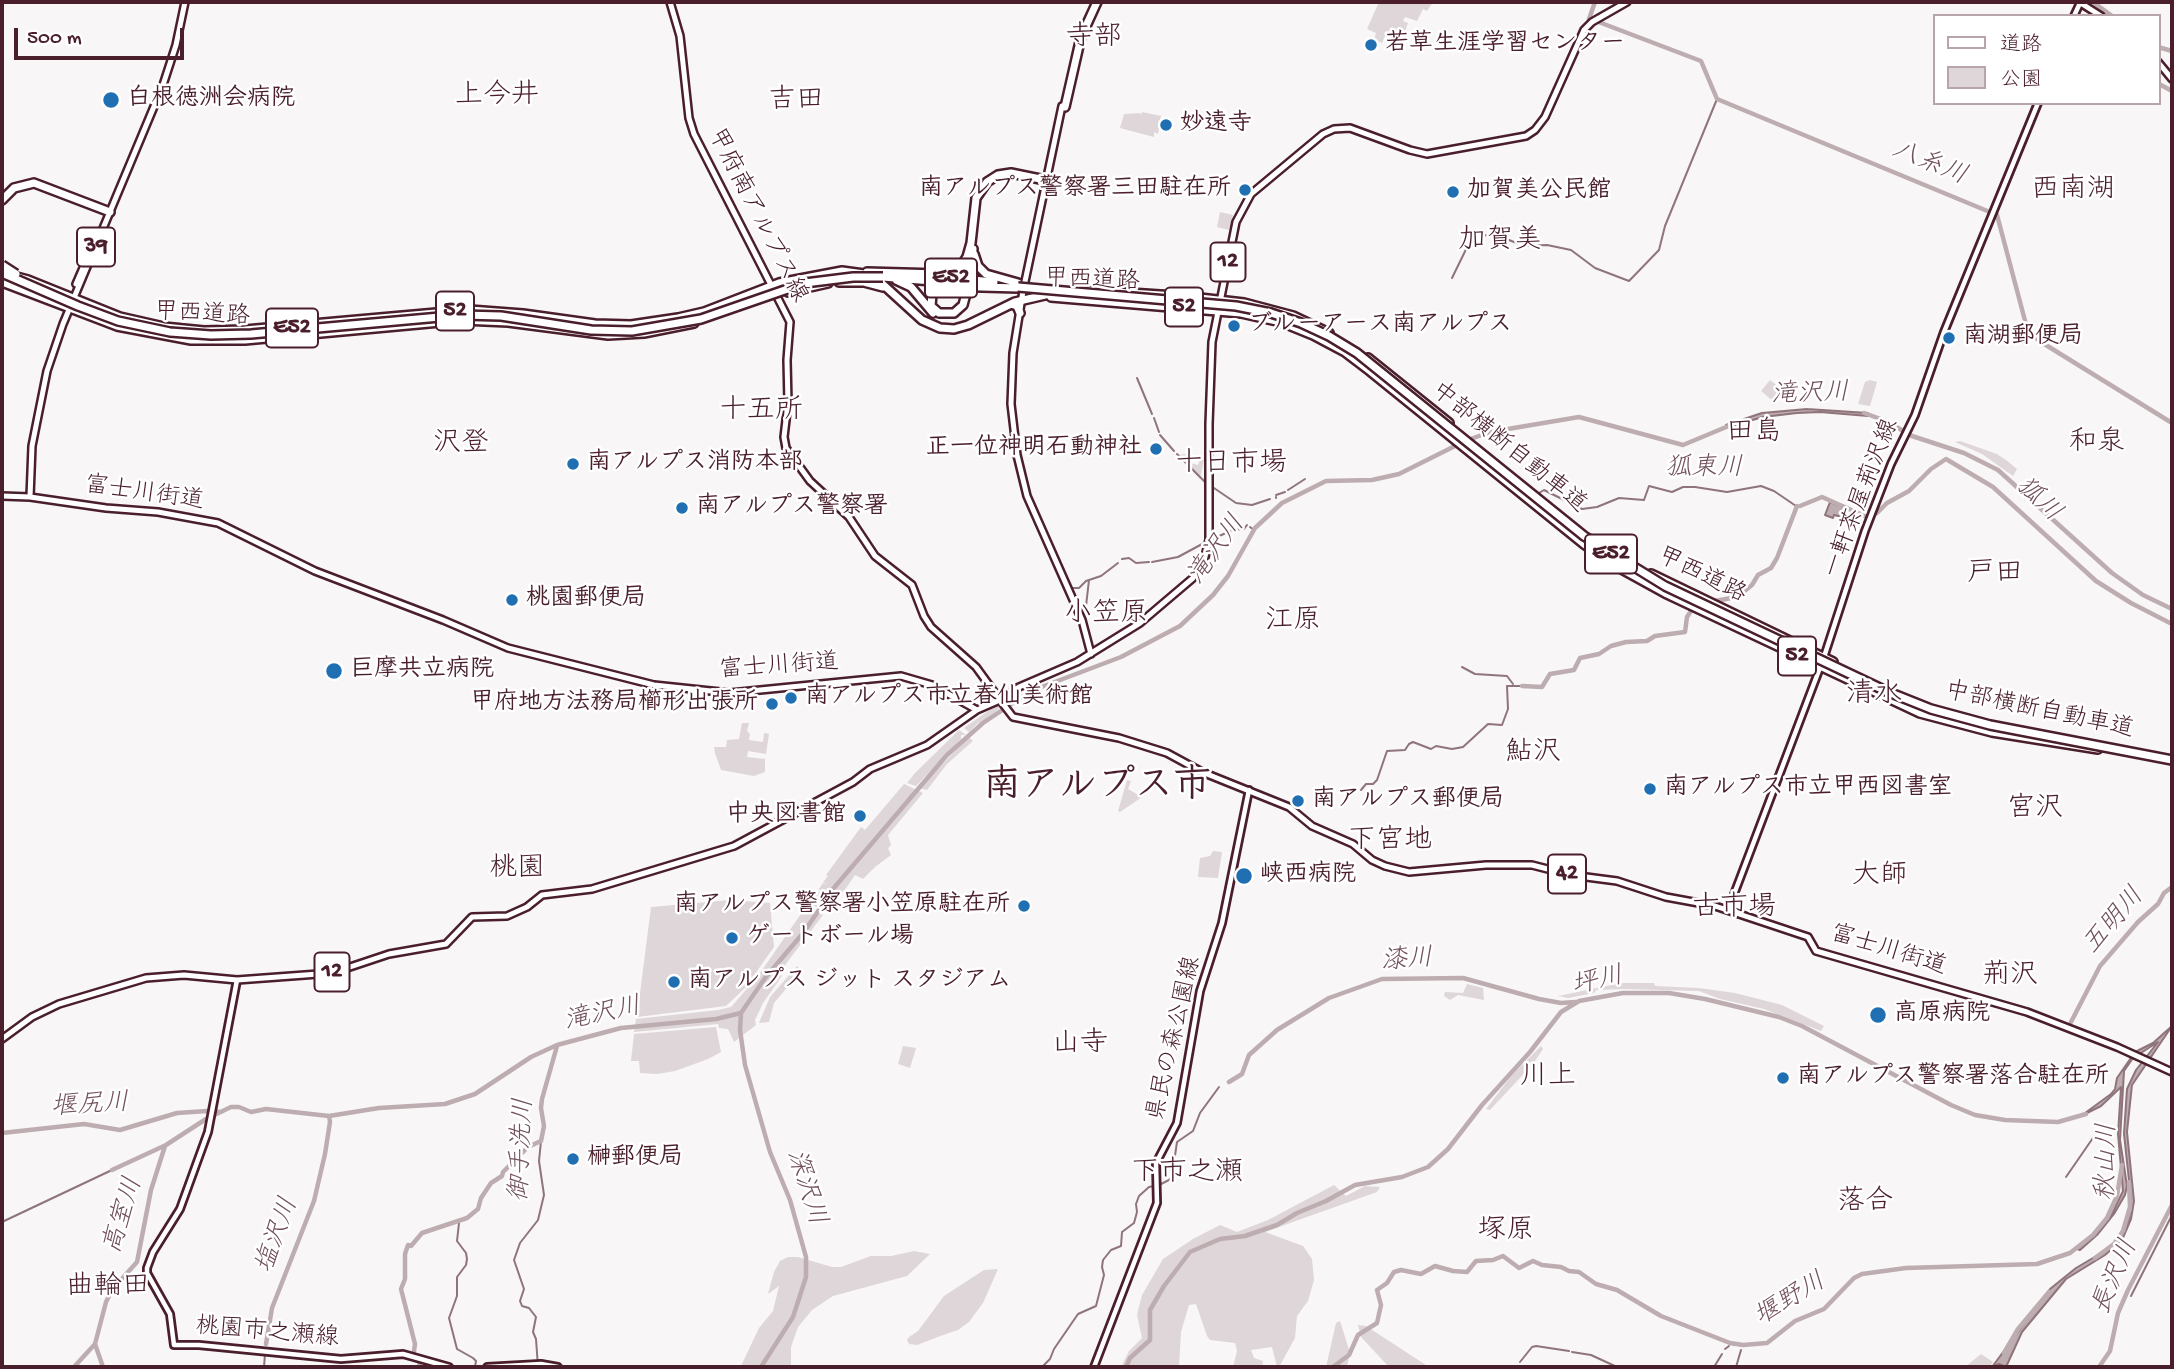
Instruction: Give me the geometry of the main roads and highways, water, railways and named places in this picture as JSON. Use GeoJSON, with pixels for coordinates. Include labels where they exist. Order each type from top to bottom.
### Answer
{"type":"FeatureCollection","features":[{"type":"Feature","properties":{"kind":"highway"},"geometry":{"type":"LineString","coordinates":[[1064,106],[1078,36],[1095,2]]}},
{"type":"Feature","properties":{"kind":"highway"},"geometry":{"type":"LineString","coordinates":[[969,275],[978,199],[988,183],[1002,176],[1012,175],[1047,181]]}},
{"type":"Feature","properties":{"kind":"highway"},"geometry":{"type":"LineString","coordinates":[[2,198],[17,184],[34,181],[55,186],[108,211]]}},
{"type":"Feature","properties":{"kind":"highway"},"geometry":{"type":"LineString","coordinates":[[883,275],[953,272],[965,261],[972,243]]}},
{"type":"Feature","properties":{"kind":"highway"},"geometry":{"type":"LineString","coordinates":[[972,243],[983,272],[1018,285]]}},
{"type":"Feature","properties":{"kind":"highway"},"geometry":{"type":"LineString","coordinates":[[2,272],[75,300]]}},
{"type":"Feature","properties":{"kind":"highway","name":"甲西道路"},"geometry":{"type":"LineString","coordinates":[[2,272],[135,321],[204,331],[470,310],[516,313],[594,324],[631,325],[704,312],[772,286],[827,272],[856,272],[877,279],[922,320],[947,329],[968,325],[1023,300],[1075,297],[1252,315],[1313,335],[1339,349],[1346,348],[1348,355],[1570,533],[1616,566],[1682,602],[1905,707],[1955,724],[1992,733],[2172,760]]}},
{"type":"Feature","properties":{"kind":"highway","name":"中部横断自動車道"},"geometry":{"type":"LineString","coordinates":[[2,272],[125,323],[198,335],[251,334],[462,315],[500,316],[591,330],[648,329],[689,322],[782,290],[834,278],[883,275]]}},
{"type":"Feature","properties":{"kind":"highway","name":"中部横断自動車道"},"geometry":{"type":"LineString","coordinates":[[75,300],[145,326],[198,333],[251,332],[462,313],[511,315],[592,327],[632,327],[663,324],[700,315],[805,279],[866,272],[1236,306],[1271,313],[1308,326],[1336,340],[1370,363],[1584,536],[1665,586],[1874,685],[1931,709],[1990,725],[2172,760]]}},
{"type":"Feature","properties":{"kind":"highway"},"geometry":{"type":"LineString","coordinates":[[883,275],[908,285],[931,311],[943,317],[951,317],[962,310],[967,302],[968,290],[963,305],[954,313],[939,313],[931,306],[932,294],[942,287],[1018,285]]}},
{"type":"Feature","properties":{"kind":"highway","name":"甲西道路"},"geometry":{"type":"LineString","coordinates":[[2,282],[132,330],[191,340],[244,340],[462,320],[508,322],[580,333],[627,334],[672,329],[778,295],[823,284],[859,281],[883,287],[900,300]]}},
{"type":"Feature","properties":{"kind":"highway","name":"中部横断自動車道"},"geometry":{"type":"LineString","coordinates":[[1018,285],[1090,292]]}},
{"type":"Feature","properties":{"kind":"highway","name":"甲西道路"},"geometry":{"type":"LineString","coordinates":[[1023,300],[1029,294],[1094,290],[1221,300],[1283,313],[1335,336],[1378,365],[1575,525],[1641,569],[1893,690],[1959,715],[2172,760]]}},
{"type":"Feature","properties":{"kind":"highway"},"geometry":{"type":"LineString","coordinates":[[1011,304],[1017,306],[1020,313]]}},
{"type":"Feature","properties":{"kind":"highway"},"geometry":{"type":"LineString","coordinates":[[1739,617],[1759,638]]}},
{"type":"Feature","properties":{"kind":"main road","name":"39"},"geometry":{"type":"LineString","coordinates":[[30,497],[30,456],[40,399],[52,354],[68,308],[75,300],[166,68],[183,2]]}},
{"type":"Feature","properties":{"kind":"main road","name":"甲府南アルプス線"},"geometry":{"type":"LineString","coordinates":[[670,2],[680,36],[694,134],[778,295],[790,324],[788,403],[784,436],[791,456],[810,481],[843,510],[876,556],[912,584],[931,627],[976,667],[1000,701]]}},
{"type":"Feature","properties":{"kind":"main road","name":"12"},"geometry":{"type":"LineString","coordinates":[[1000,701],[1019,687],[1091,654],[1148,618],[1193,578],[1206,557],[1209,540],[1211,356],[1236,222],[1245,202],[1256,189],[1323,134],[1334,129],[1350,128],[1427,154],[1526,136],[1535,130],[1545,117],[1584,30],[1592,22],[1627,2]]}},
{"type":"Feature","properties":{"kind":"main road"},"geometry":{"type":"LineString","coordinates":[[2080,2],[2098,14]]}},
{"type":"Feature","properties":{"kind":"main road"},"geometry":{"type":"LineString","coordinates":[[2160,64],[2172,79]]}},
{"type":"Feature","properties":{"kind":"main road","name":"一軒茶屋荊沢線"},"geometry":{"type":"LineString","coordinates":[[1728,911],[1824,657],[1865,531],[2037,105]]}},
{"type":"Feature","properties":{"kind":"main road"},"geometry":{"type":"LineString","coordinates":[[1064,106],[1020,313],[1011,384],[1013,426],[1017,455],[1033,511],[1082,620],[1091,654]]}},
{"type":"Feature","properties":{"kind":"main road"},"geometry":{"type":"LineString","coordinates":[[1029,294],[1047,181]]}},
{"type":"Feature","properties":{"kind":"main road","name":"富士川街道"},"geometry":{"type":"LineString","coordinates":[[2,496],[193,517],[218,523],[315,571],[508,648],[640,682],[730,693],[901,676],[932,685],[977,710]]}},
{"type":"Feature","properties":{"kind":"main road"},"geometry":{"type":"LineString","coordinates":[[977,710],[1000,701]]}},
{"type":"Feature","properties":{"kind":"main road","name":"富士川街道"},"geometry":{"type":"LineString","coordinates":[[1000,701],[1013,717],[1079,729],[1154,748],[1200,771],[1289,807],[1312,826],[1353,844],[1375,862],[1399,870],[1409,872],[1486,865],[1532,865],[1572,875],[1617,881],[1674,899],[1701,903],[1810,937],[1816,951],[2026,1012],[2172,1072]]}},
{"type":"Feature","properties":{"kind":"main road","name":"12"},"geometry":{"type":"LineString","coordinates":[[2,1039],[32,1017],[59,1004],[146,978],[184,975],[237,981],[332,972],[389,954],[444,944],[472,917],[511,915],[542,895],[592,889],[728,848],[853,782],[870,769],[928,745],[977,710]]}},
{"type":"Feature","properties":{"kind":"main road","name":"県民の森公園線"},"geometry":{"type":"LineString","coordinates":[[1094,1367],[1150,1223],[1157,1194],[1156,1163],[1177,1122],[1200,991],[1222,923],[1249,790]]}},
{"type":"Feature","properties":{"kind":"main road","name":"桃園市之瀬線"},"geometry":{"type":"LineString","coordinates":[[237,981],[211,1121],[180,1209],[153,1252],[147,1273],[168,1311],[174,1345],[341,1359],[412,1356],[449,1367]]}},
{"type":"Feature","properties":{"kind":"main road"},"geometry":{"type":"LineString","coordinates":[[487,1367],[541,1364],[558,1367]]}},
{"type":"Feature","properties":{"kind":"waterway","name":"八糸川"},"geometry":{"type":"LineString","coordinates":[[1589,19],[1595,2]]}},
{"type":"Feature","properties":{"kind":"waterway"},"geometry":{"type":"LineString","coordinates":[[2093,2],[2109,14]]}},
{"type":"Feature","properties":{"kind":"waterway","name":"八糸川"},"geometry":{"type":"LineString","coordinates":[[1596,21],[1701,61],[1717,99],[1997,215],[2028,332],[2172,423]]}},
{"type":"Feature","properties":{"kind":"waterway"},"geometry":{"type":"LineString","coordinates":[[2160,48],[2172,51]]}},
{"type":"Feature","properties":{"kind":"waterway"},"geometry":{"type":"LineString","coordinates":[[2160,85],[2172,91]]}},
{"type":"Feature","properties":{"kind":"waterway"},"geometry":{"type":"LineString","coordinates":[[1452,278],[1474,233],[1524,246],[1547,245],[1571,250],[1595,268],[1629,281],[1659,250],[1665,226],[1717,99]]}},
{"type":"Feature","properties":{"kind":"waterway"},"geometry":{"type":"LineString","coordinates":[[1137,378],[1152,414]]}},
{"type":"Feature","properties":{"kind":"waterway","name":"滝沢川"},"geometry":{"type":"LineString","coordinates":[[1864,413],[1886,421],[1912,436],[1964,453],[1998,470],[2112,573],[2143,595],[2172,609]]}},
{"type":"Feature","properties":{"kind":"waterway","name":"滝沢川"},"geometry":{"type":"LineString","coordinates":[[112,1170],[166,1145],[206,1119],[231,1107],[251,1112],[266,1109],[329,1116],[379,1108],[445,1104],[475,1094],[531,1057],[557,1045],[621,1028],[716,1019],[741,1013],[765,978],[804,932],[833,889],[947,755],[983,723],[1031,691],[1121,657],[1180,626],[1213,595],[1228,576],[1255,528],[1282,503],[1326,481],[1372,480],[1399,474],[1465,441],[1490,432],[1579,417],[1683,445],[1731,425]]}},
{"type":"Feature","properties":{"kind":"waterway"},"geometry":{"type":"LineString","coordinates":[[1154,418],[1159,432]]}},
{"type":"Feature","properties":{"kind":"waterway"},"geometry":{"type":"LineString","coordinates":[[1160,435],[1174,451]]}},
{"type":"Feature","properties":{"kind":"waterway"},"geometry":{"type":"LineString","coordinates":[[1177,454],[1206,483]]}},
{"type":"Feature","properties":{"kind":"waterway","name":"狐川"},"geometry":{"type":"LineString","coordinates":[[1877,513],[1887,503],[1909,491],[1931,469],[1946,459],[1993,487],[2096,581],[2172,624]]}},
{"type":"Feature","properties":{"kind":"waterway","name":"狐東川"},"geometry":{"type":"LineString","coordinates":[[1497,478],[1528,502]]}},
{"type":"Feature","properties":{"kind":"waterway"},"geometry":{"type":"LineString","coordinates":[[1288,490],[1305,479]]}},
{"type":"Feature","properties":{"kind":"waterway"},"geometry":{"type":"LineString","coordinates":[[1211,486],[1236,503],[1252,505],[1270,499]]}},
{"type":"Feature","properties":{"kind":"waterway","name":"狐東川"},"geometry":{"type":"LineString","coordinates":[[1539,493],[1544,490],[1582,509],[1597,507],[1619,498],[1644,500],[1649,486],[1672,492],[1683,487],[1727,492],[1761,486],[1774,491],[1796,506]]}},
{"type":"Feature","properties":{"kind":"waterway"},"geometry":{"type":"LineString","coordinates":[[1276,495],[1285,492]]}},
{"type":"Feature","properties":{"kind":"waterway","name":"狐川"},"geometry":{"type":"LineString","coordinates":[[1800,506],[1822,497],[1867,517]]}},
{"type":"Feature","properties":{"kind":"waterway","name":"狐川"},"geometry":{"type":"LineString","coordinates":[[1715,601],[1737,597],[1752,585],[1758,575],[1771,568],[1797,506]]}},
{"type":"Feature","properties":{"kind":"waterway"},"geometry":{"type":"LineString","coordinates":[[1211,540],[1232,530],[1244,529],[1247,525]]}},
{"type":"Feature","properties":{"kind":"waterway","name":"滝沢川"},"geometry":{"type":"LineString","coordinates":[[1250,527],[1254,530]]}},
{"type":"Feature","properties":{"kind":"waterway"},"geometry":{"type":"LineString","coordinates":[[1152,562],[1178,557],[1204,543]]}},
{"type":"Feature","properties":{"kind":"waterway"},"geometry":{"type":"LineString","coordinates":[[1122,559],[1129,558],[1136,563],[1149,562]]}},
{"type":"Feature","properties":{"kind":"waterway"},"geometry":{"type":"LineString","coordinates":[[1072,588],[1079,588],[1086,581],[1101,576],[1118,563]]}},
{"type":"Feature","properties":{"kind":"waterway"},"geometry":{"type":"LineString","coordinates":[[1086,606],[1089,580]]}},
{"type":"Feature","properties":{"kind":"waterway","name":"狐川"},"geometry":{"type":"LineString","coordinates":[[1522,686],[1542,687],[1550,674],[1574,670],[1580,658],[1599,654],[1611,646],[1685,632],[1687,617],[1691,611]]}},
{"type":"Feature","properties":{"kind":"waterway"},"geometry":{"type":"LineString","coordinates":[[1462,667],[1475,674],[1507,676],[1513,684]]}},
{"type":"Feature","properties":{"kind":"waterway"},"geometry":{"type":"LineString","coordinates":[[1361,790],[1366,784],[1373,784],[1377,780],[1387,751],[1405,750],[1413,742],[1431,749],[1436,746],[1452,749],[1463,747],[1488,724],[1502,725],[1508,709],[1507,686],[1522,686]]}},
{"type":"Feature","properties":{"kind":"waterway","name":"五明川"},"geometry":{"type":"LineString","coordinates":[[2071,1022],[2100,966],[2172,887]]}},
{"type":"Feature","properties":{"kind":"waterway","name":"漆川"},"geometry":{"type":"LineString","coordinates":[[1229,1082],[1242,1074],[1249,1055],[1277,1030],[1329,998],[1382,979],[1463,978],[1539,999],[1561,1003],[1575,1002]]}},
{"type":"Feature","properties":{"kind":"waterway","name":"坪川"},"geometry":{"type":"LineString","coordinates":[[1126,1367],[1130,1358],[1150,1340],[1150,1310],[1164,1286],[1190,1252],[1220,1239],[1245,1236],[1277,1225],[1355,1185],[1402,1177],[1428,1167],[1448,1149],[1561,1012],[1579,1001],[1623,993],[1669,993],[1705,999],[1779,1017],[1802,1026],[1975,1115],[2005,1120],[2058,1122],[2086,1114]]}},
{"type":"Feature","properties":{"kind":"waterway","name":"深沢川"},"geometry":{"type":"LineString","coordinates":[[741,1013],[740,1030],[745,1065],[770,1152],[790,1200],[806,1257],[806,1277],[793,1317],[761,1367]]}},
{"type":"Feature","properties":{"kind":"waterway"},"geometry":{"type":"LineString","coordinates":[[420,1367],[419,1361],[413,1358],[415,1344],[401,1289],[405,1279],[405,1254],[408,1245],[411,1246],[422,1233],[467,1218],[478,1209],[481,1198],[491,1183],[502,1176],[528,1147],[541,1141],[544,1126],[542,1099],[557,1046]]}},
{"type":"Feature","properties":{"kind":"waterway","name":"漆川"},"geometry":{"type":"LineString","coordinates":[[1159,1185],[1172,1176],[1177,1142],[1193,1131],[1200,1113],[1219,1087]]}},
{"type":"Feature","properties":{"kind":"waterway","name":"堰尻川"},"geometry":{"type":"LineString","coordinates":[[2,1133],[84,1124],[120,1130],[177,1113],[221,1112]]}},
{"type":"Feature","properties":{"kind":"waterway","name":"塩沢川"},"geometry":{"type":"LineString","coordinates":[[266,1344],[272,1308],[314,1201],[325,1154],[329,1116]]}},
{"type":"Feature","properties":{"kind":"waterway"},"geometry":{"type":"LineString","coordinates":[[2066,1177],[2095,1135]]}},
{"type":"Feature","properties":{"kind":"waterway","name":"御手洗川"},"geometry":{"type":"LineString","coordinates":[[538,1367],[533,1332],[536,1317],[529,1308],[522,1306],[520,1301],[524,1289],[514,1260],[520,1243],[538,1220],[544,1195],[539,1161],[541,1141]]}},
{"type":"Feature","properties":{"kind":"waterway","name":"高室川"},"geometry":{"type":"LineString","coordinates":[[74,1367],[95,1344],[106,1302],[112,1290],[137,1262],[151,1190],[165,1146]]}},
{"type":"Feature","properties":{"kind":"waterway","name":"堰野川"},"geometry":{"type":"LineString","coordinates":[[1333,1367],[1349,1355],[1358,1335],[1377,1323],[1381,1305],[1377,1290],[1387,1283],[1394,1272],[1401,1270],[1421,1274],[1435,1266],[1467,1272],[1476,1261],[1493,1260],[1503,1256],[1519,1268],[1533,1261],[1579,1272],[1596,1284],[1617,1290],[1661,1316],[1730,1343],[1767,1343],[1795,1321],[1824,1309],[1854,1278],[1862,1274],[1906,1268],[2037,1264],[2070,1253],[2093,1235],[2107,1218],[2117,1196],[2122,1165]]}},
{"type":"Feature","properties":{"kind":"waterway"},"geometry":{"type":"LineString","coordinates":[[2,1222],[112,1170]]}},
{"type":"Feature","properties":{"kind":"waterway","name":"秋山川"},"geometry":{"type":"LineString","coordinates":[[2095,1258],[2114,1244],[2123,1231],[2130,1207],[2129,1182]]}},
{"type":"Feature","properties":{"kind":"waterway","name":"漆川"},"geometry":{"type":"LineString","coordinates":[[1042,1367],[1050,1359],[1078,1314],[1096,1306],[1104,1275],[1103,1260],[1111,1250],[1121,1246],[1122,1232],[1134,1223],[1139,1196],[1154,1186]]}},
{"type":"Feature","properties":{"kind":"waterway","name":"長沢川"},"geometry":{"type":"LineString","coordinates":[[2099,1367],[2110,1351],[2118,1313],[2128,1290],[2172,1205]]}},
{"type":"Feature","properties":{"kind":"waterway"},"geometry":{"type":"LineString","coordinates":[[2131,1296],[2172,1215]]}},
{"type":"Feature","properties":{"kind":"waterway"},"geometry":{"type":"LineString","coordinates":[[459,1223],[457,1241],[467,1259],[457,1277],[457,1296],[449,1318],[457,1349],[473,1358],[476,1361],[475,1367]]}},
{"type":"Feature","properties":{"kind":"waterway","name":"秋山川"},"geometry":{"type":"LineString","coordinates":[[2004,1353],[2018,1329],[2049,1292]]}},
{"type":"Feature","properties":{"kind":"waterway"},"geometry":{"type":"LineString","coordinates":[[95,1344],[103,1367]]}},
{"type":"Feature","properties":{"kind":"waterway"},"geometry":{"type":"LineString","coordinates":[[1520,1362],[1532,1347],[1536,1346],[1569,1351]]}},
{"type":"Feature","properties":{"kind":"waterway"},"geometry":{"type":"LineString","coordinates":[[1725,1349],[1729,1346]]}},
{"type":"Feature","properties":{"kind":"waterway"},"geometry":{"type":"LineString","coordinates":[[1736,1367],[1741,1350]]}},
{"type":"Feature","properties":{"kind":"waterway"},"geometry":{"type":"LineString","coordinates":[[1572,1352],[1591,1355],[1617,1367]]}},
{"type":"Feature","properties":{"kind":"waterway","name":"塩沢川"},"geometry":{"type":"LineString","coordinates":[[264,1367],[265,1354]]}},
{"type":"Feature","properties":{"kind":"waterway"},"geometry":{"type":"LineString","coordinates":[[1714,1367],[1722,1354]]}},
{"type":"Feature","properties":{"kind":"place","name":"若草生涯学習センター"},"geometry":{"type":"Point","coordinates":[1371,45]}},
{"type":"Feature","properties":{"kind":"place","name":"白根徳洲会病院"},"geometry":{"type":"Point","coordinates":[111,100]}},
{"type":"Feature","properties":{"kind":"place","name":"妙遠寺"},"geometry":{"type":"Point","coordinates":[1166,125]}},
{"type":"Feature","properties":{"kind":"place","name":"南アルプス警察署三田駐在所"},"geometry":{"type":"Point","coordinates":[1245,190]}},
{"type":"Feature","properties":{"kind":"place","name":"加賀美公民館"},"geometry":{"type":"Point","coordinates":[1453,192]}},
{"type":"Feature","properties":{"kind":"place","name":"ブルーアース南アルプス"},"geometry":{"type":"Point","coordinates":[1234,326]}},
{"type":"Feature","properties":{"kind":"place","name":"南湖郵便局"},"geometry":{"type":"Point","coordinates":[1949,338]}},
{"type":"Feature","properties":{"kind":"place","name":"正一位神明石動神社"},"geometry":{"type":"Point","coordinates":[1156,449]}},
{"type":"Feature","properties":{"kind":"place","name":"南アルプス消防本部"},"geometry":{"type":"Point","coordinates":[573,464]}},
{"type":"Feature","properties":{"kind":"place","name":"南アルプス警察署"},"geometry":{"type":"Point","coordinates":[682,508]}},
{"type":"Feature","properties":{"kind":"place","name":"桃園郵便局"},"geometry":{"type":"Point","coordinates":[512,600]}},
{"type":"Feature","properties":{"kind":"place","name":"巨摩共立病院"},"geometry":{"type":"Point","coordinates":[334,671]}},
{"type":"Feature","properties":{"kind":"place","name":"南アルプス市立春仙美術館"},"geometry":{"type":"Point","coordinates":[791,698]}},
{"type":"Feature","properties":{"kind":"place","name":"甲府地方法務局櫛形出張所"},"geometry":{"type":"Point","coordinates":[772,704]}},
{"type":"Feature","properties":{"kind":"place","name":"南アルプス市立甲西図書室"},"geometry":{"type":"Point","coordinates":[1650,789]}},
{"type":"Feature","properties":{"kind":"place","name":"南アルプス郵便局"},"geometry":{"type":"Point","coordinates":[1298,801]}},
{"type":"Feature","properties":{"kind":"place","name":"中央図書館"},"geometry":{"type":"Point","coordinates":[860,816]}},
{"type":"Feature","properties":{"kind":"place","name":"峡西病院"},"geometry":{"type":"Point","coordinates":[1244,876]}},
{"type":"Feature","properties":{"kind":"place","name":"南アルプス警察署小笠原駐在所"},"geometry":{"type":"Point","coordinates":[1024,906]}},
{"type":"Feature","properties":{"kind":"place","name":"ゲートボール場"},"geometry":{"type":"Point","coordinates":[732,938]}},
{"type":"Feature","properties":{"kind":"place","name":"南アルプス ジット スタジアム"},"geometry":{"type":"Point","coordinates":[674,982]}},
{"type":"Feature","properties":{"kind":"place","name":"高原病院"},"geometry":{"type":"Point","coordinates":[1878,1015]}},
{"type":"Feature","properties":{"kind":"place","name":"南アルプス警察署落合駐在所"},"geometry":{"type":"Point","coordinates":[1783,1078]}},
{"type":"Feature","properties":{"kind":"place","name":"榊郵便局"},"geometry":{"type":"Point","coordinates":[573,1159]}},
{"type":"Feature","properties":{"kind":"district","name":"寺部"},"geometry":{"type":"Point","coordinates":[1094,40]}},
{"type":"Feature","properties":{"kind":"district","name":"上今井"},"geometry":{"type":"Point","coordinates":[497,98]}},
{"type":"Feature","properties":{"kind":"district","name":"吉田"},"geometry":{"type":"Point","coordinates":[796,103]}},
{"type":"Feature","properties":{"kind":"district","name":"西南湖"},"geometry":{"type":"Point","coordinates":[2073,192]}},
{"type":"Feature","properties":{"kind":"district","name":"加賀美"},"geometry":{"type":"Point","coordinates":[1500,243]}},
{"type":"Feature","properties":{"kind":"district","name":"十五所"},"geometry":{"type":"Point","coordinates":[761,413]}},
{"type":"Feature","properties":{"kind":"district","name":"田島"},"geometry":{"type":"Point","coordinates":[1754,435]}},
{"type":"Feature","properties":{"kind":"district","name":"和泉"},"geometry":{"type":"Point","coordinates":[2097,445]}},
{"type":"Feature","properties":{"kind":"district","name":"沢登"},"geometry":{"type":"Point","coordinates":[461,446]}},
{"type":"Feature","properties":{"kind":"district","name":"十日市場"},"geometry":{"type":"Point","coordinates":[1231,466]}},
{"type":"Feature","properties":{"kind":"district","name":"戸田"},"geometry":{"type":"Point","coordinates":[1995,576]}},
{"type":"Feature","properties":{"kind":"district","name":"小笠原"},"geometry":{"type":"Point","coordinates":[1106,616]}},
{"type":"Feature","properties":{"kind":"district","name":"江原"},"geometry":{"type":"Point","coordinates":[1293,623]}},
{"type":"Feature","properties":{"kind":"district","name":"清水"},"geometry":{"type":"Point","coordinates":[1874,697]}},
{"type":"Feature","properties":{"kind":"district","name":"鮎沢"},"geometry":{"type":"Point","coordinates":[1533,755]}},
{"type":"Feature","properties":{"kind":"district","name":"南アルプス市"},"geometry":{"type":"Point","coordinates":[1097,789]}},
{"type":"Feature","properties":{"kind":"district","name":"宮沢"},"geometry":{"type":"Point","coordinates":[2035,811]}},
{"type":"Feature","properties":{"kind":"district","name":"下宮地"},"geometry":{"type":"Point","coordinates":[1390,843]}},
{"type":"Feature","properties":{"kind":"district","name":"桃園"},"geometry":{"type":"Point","coordinates":[517,871]}},
{"type":"Feature","properties":{"kind":"district","name":"大師"},"geometry":{"type":"Point","coordinates":[1880,878]}},
{"type":"Feature","properties":{"kind":"district","name":"古市場"},"geometry":{"type":"Point","coordinates":[1734,910]}},
{"type":"Feature","properties":{"kind":"district","name":"荊沢"},"geometry":{"type":"Point","coordinates":[2010,978]}},
{"type":"Feature","properties":{"kind":"district","name":"山寺"},"geometry":{"type":"Point","coordinates":[1080,1046]}},
{"type":"Feature","properties":{"kind":"district","name":"川上"},"geometry":{"type":"Point","coordinates":[1548,1079]}},
{"type":"Feature","properties":{"kind":"district","name":"下市之瀬"},"geometry":{"type":"Point","coordinates":[1187,1175]}},
{"type":"Feature","properties":{"kind":"district","name":"落合"},"geometry":{"type":"Point","coordinates":[1865,1204]}},
{"type":"Feature","properties":{"kind":"district","name":"塚原"},"geometry":{"type":"Point","coordinates":[1506,1233]}},
{"type":"Feature","properties":{"kind":"district","name":"曲輪田"},"geometry":{"type":"Point","coordinates":[108,1289]}}]}
